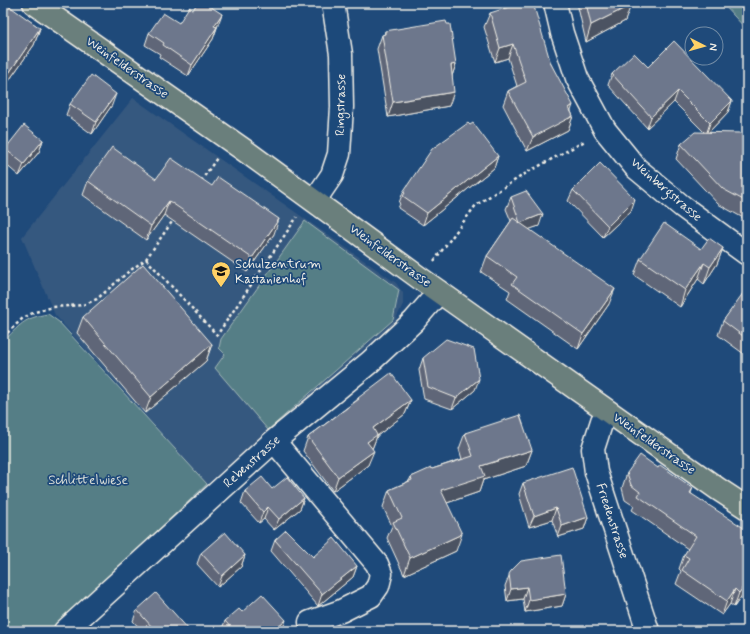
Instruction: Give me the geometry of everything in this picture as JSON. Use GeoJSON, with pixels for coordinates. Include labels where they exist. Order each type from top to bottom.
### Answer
{"type":"FeatureCollection","features":[{"type":"Feature","properties":{"kind":"main road","name":"Weinfelderstrasse"},"geometry":{"type":"LineString","coordinates":[[34,3],[313,199],[439,292],[608,412],[747,508]]}},
{"type":"Feature","properties":{"kind":"street","name":"Ringstrasse"},"geometry":{"type":"LineString","coordinates":[[313,199],[332,175],[339,154],[342,107],[341,54],[333,3]]}},
{"type":"Feature","properties":{"kind":"street","name":"Weinbergstrasse"},"geometry":{"type":"LineString","coordinates":[[555,3],[562,32],[577,78],[605,130],[636,168],[683,207],[747,254]]}},
{"type":"Feature","properties":{"kind":"street","name":"Rebenstrasse"},"geometry":{"type":"LineString","coordinates":[[65,631],[274,441],[370,362],[414,321],[439,292]]}},
{"type":"Feature","properties":{"kind":"street","name":"Friedenstrasse"},"geometry":{"type":"LineString","coordinates":[[608,412],[599,428],[593,449],[596,472],[648,631]]}},
{"type":"Feature","properties":{"kind":"street"},"geometry":{"type":"LineString","coordinates":[[274,441],[377,564],[381,574],[378,586],[371,596],[341,611],[310,622]]}},
{"type":"Feature","properties":{"kind":"path"},"geometry":{"type":"LineString","coordinates":[[421,279],[476,205],[528,172],[605,130]]}},
{"type":"Feature","properties":{"kind":"path"},"geometry":{"type":"LineString","coordinates":[[197,187],[220,154]]}},
{"type":"Feature","properties":{"kind":"path"},"geometry":{"type":"LineString","coordinates":[[146,259],[217,335],[313,199]]}},
{"type":"Feature","properties":{"kind":"path"},"geometry":{"type":"LineString","coordinates":[[3,337],[23,318],[35,312],[53,308],[84,305],[97,299],[128,272],[146,259],[178,213]]}},
{"type":"Feature","properties":{"kind":"shaded area","name":"Schulzentrum Kastanienhof"},"geometry":{"type":"Polygon","coordinates":[[[133,98],[396,283],[403,293],[403,304],[394,323],[207,484],[55,315],[22,237],[133,98]]]}},
{"type":"Feature","properties":{"kind":"green space"},"geometry":{"type":"Polygon","coordinates":[[[722,3],[747,3],[747,30],[722,3]]]}},
{"type":"Feature","properties":{"kind":"green space"},"geometry":{"type":"Polygon","coordinates":[[[305,221],[399,290],[393,320],[268,430],[215,368],[225,354],[219,348],[221,339],[305,221]]]}},
{"type":"Feature","properties":{"kind":"green space","name":"Schlittelwiese"},"geometry":{"type":"Polygon","coordinates":[[[48,314],[59,322],[207,484],[51,631],[3,631],[3,342],[22,323],[48,314]]]}},
{"type":"Feature","properties":{"kind":"building"},"geometry":{"type":"Polygon","coordinates":[[[3,3],[40,28],[7,76],[3,73],[3,3]]]}},
{"type":"Feature","properties":{"kind":"building"},"geometry":{"type":"Polygon","coordinates":[[[197,3],[205,3],[222,14],[214,26],[217,27],[192,65],[163,45],[164,43],[149,33],[163,13],[179,23],[189,7],[193,10],[197,3]]]}},
{"type":"Feature","properties":{"kind":"building"},"geometry":{"type":"Polygon","coordinates":[[[522,3],[533,3],[551,64],[573,105],[569,108],[573,116],[533,137],[508,91],[526,82],[513,44],[500,48],[490,13],[522,3]]]}},
{"type":"Feature","properties":{"kind":"building"},"geometry":{"type":"Polygon","coordinates":[[[586,3],[630,3],[631,5],[591,25],[586,3]]]}},
{"type":"Feature","properties":{"kind":"building"},"geometry":{"type":"Polygon","coordinates":[[[446,21],[447,24],[450,24],[456,64],[451,65],[454,92],[393,102],[382,35],[385,34],[385,31],[446,21]]]}},
{"type":"Feature","properties":{"kind":"building"},"geometry":{"type":"Polygon","coordinates":[[[674,41],[684,51],[684,66],[698,66],[732,101],[710,123],[678,91],[651,117],[612,74],[634,53],[648,67],[674,41]]]}},
{"type":"Feature","properties":{"kind":"building"},"geometry":{"type":"Polygon","coordinates":[[[91,75],[116,94],[96,122],[70,104],[91,75]]]}},
{"type":"Feature","properties":{"kind":"building"},"geometry":{"type":"Polygon","coordinates":[[[468,123],[470,125],[473,123],[498,156],[427,213],[403,196],[405,193],[403,192],[432,149],[468,123]]]}},
{"type":"Feature","properties":{"kind":"building"},"geometry":{"type":"Polygon","coordinates":[[[24,125],[43,140],[24,164],[5,149],[24,125]]]}},
{"type":"Feature","properties":{"kind":"building"},"geometry":{"type":"Polygon","coordinates":[[[695,132],[740,133],[747,140],[747,202],[723,189],[681,144],[695,132]]]}},
{"type":"Feature","properties":{"kind":"building"},"geometry":{"type":"Polygon","coordinates":[[[112,147],[156,179],[171,158],[212,186],[218,177],[279,219],[252,258],[169,201],[151,226],[88,181],[112,147]]]}},
{"type":"Feature","properties":{"kind":"building"},"geometry":{"type":"Polygon","coordinates":[[[600,163],[635,199],[608,226],[573,190],[600,163]]]}},
{"type":"Feature","properties":{"kind":"building"},"geometry":{"type":"Polygon","coordinates":[[[526,191],[543,214],[520,223],[511,197],[526,191]]]}},
{"type":"Feature","properties":{"kind":"building"},"geometry":{"type":"Polygon","coordinates":[[[513,218],[615,289],[583,334],[512,284],[517,277],[487,256],[513,218]]]}},
{"type":"Feature","properties":{"kind":"building"},"geometry":{"type":"Polygon","coordinates":[[[664,223],[701,249],[709,238],[723,248],[710,267],[704,263],[685,290],[640,259],[664,223]]]}},
{"type":"Feature","properties":{"kind":"building"},"geometry":{"type":"Polygon","coordinates":[[[143,264],[212,344],[151,397],[83,317],[143,264]]]}},
{"type":"Feature","properties":{"kind":"building"},"geometry":{"type":"Polygon","coordinates":[[[746,289],[747,290],[747,339],[723,321],[746,289]]]}},
{"type":"Feature","properties":{"kind":"building"},"geometry":{"type":"Polygon","coordinates":[[[446,339],[474,349],[479,379],[456,398],[428,387],[423,358],[446,339]]]}},
{"type":"Feature","properties":{"kind":"building"},"geometry":{"type":"Polygon","coordinates":[[[391,373],[411,400],[373,428],[377,435],[367,442],[374,451],[338,477],[308,437],[391,373]]]}},
{"type":"Feature","properties":{"kind":"building"},"geometry":{"type":"Polygon","coordinates":[[[520,415],[532,450],[481,466],[485,476],[441,490],[462,534],[410,558],[393,522],[402,518],[389,490],[412,480],[411,477],[431,468],[432,469],[473,456],[465,433],[520,415]]]}},
{"type":"Feature","properties":{"kind":"building"},"geometry":{"type":"Polygon","coordinates":[[[640,455],[658,468],[660,465],[693,488],[690,493],[747,530],[747,581],[739,593],[735,589],[727,601],[682,570],[689,558],[684,555],[696,536],[638,496],[640,492],[631,485],[627,473],[640,455]]]}},
{"type":"Feature","properties":{"kind":"building"},"geometry":{"type":"Polygon","coordinates":[[[572,467],[588,517],[562,526],[556,508],[534,516],[523,483],[572,467]]]}},
{"type":"Feature","properties":{"kind":"building"},"geometry":{"type":"Polygon","coordinates":[[[262,477],[272,489],[287,477],[304,498],[279,519],[268,507],[263,512],[245,491],[262,477]]]}},
{"type":"Feature","properties":{"kind":"building"},"geometry":{"type":"Polygon","coordinates":[[[286,530],[313,557],[334,538],[357,566],[322,594],[275,540],[286,530]]]}},
{"type":"Feature","properties":{"kind":"building"},"geometry":{"type":"Polygon","coordinates":[[[225,532],[245,555],[222,576],[201,553],[225,532]]]}},
{"type":"Feature","properties":{"kind":"building"},"geometry":{"type":"Polygon","coordinates":[[[561,555],[566,594],[529,600],[527,587],[511,589],[509,574],[521,561],[561,555]]]}},
{"type":"Feature","properties":{"kind":"building"},"geometry":{"type":"Polygon","coordinates":[[[156,593],[190,631],[147,631],[152,627],[137,610],[156,593]]]}},
{"type":"Feature","properties":{"kind":"building"},"geometry":{"type":"Polygon","coordinates":[[[262,594],[286,620],[274,631],[234,631],[225,621],[239,609],[242,612],[262,594]]]}},
{"type":"Feature","properties":{"kind":"place","name":"Schulzentrum Kastanienhof"},"geometry":{"type":"Point","coordinates":[221,288]}}]}
